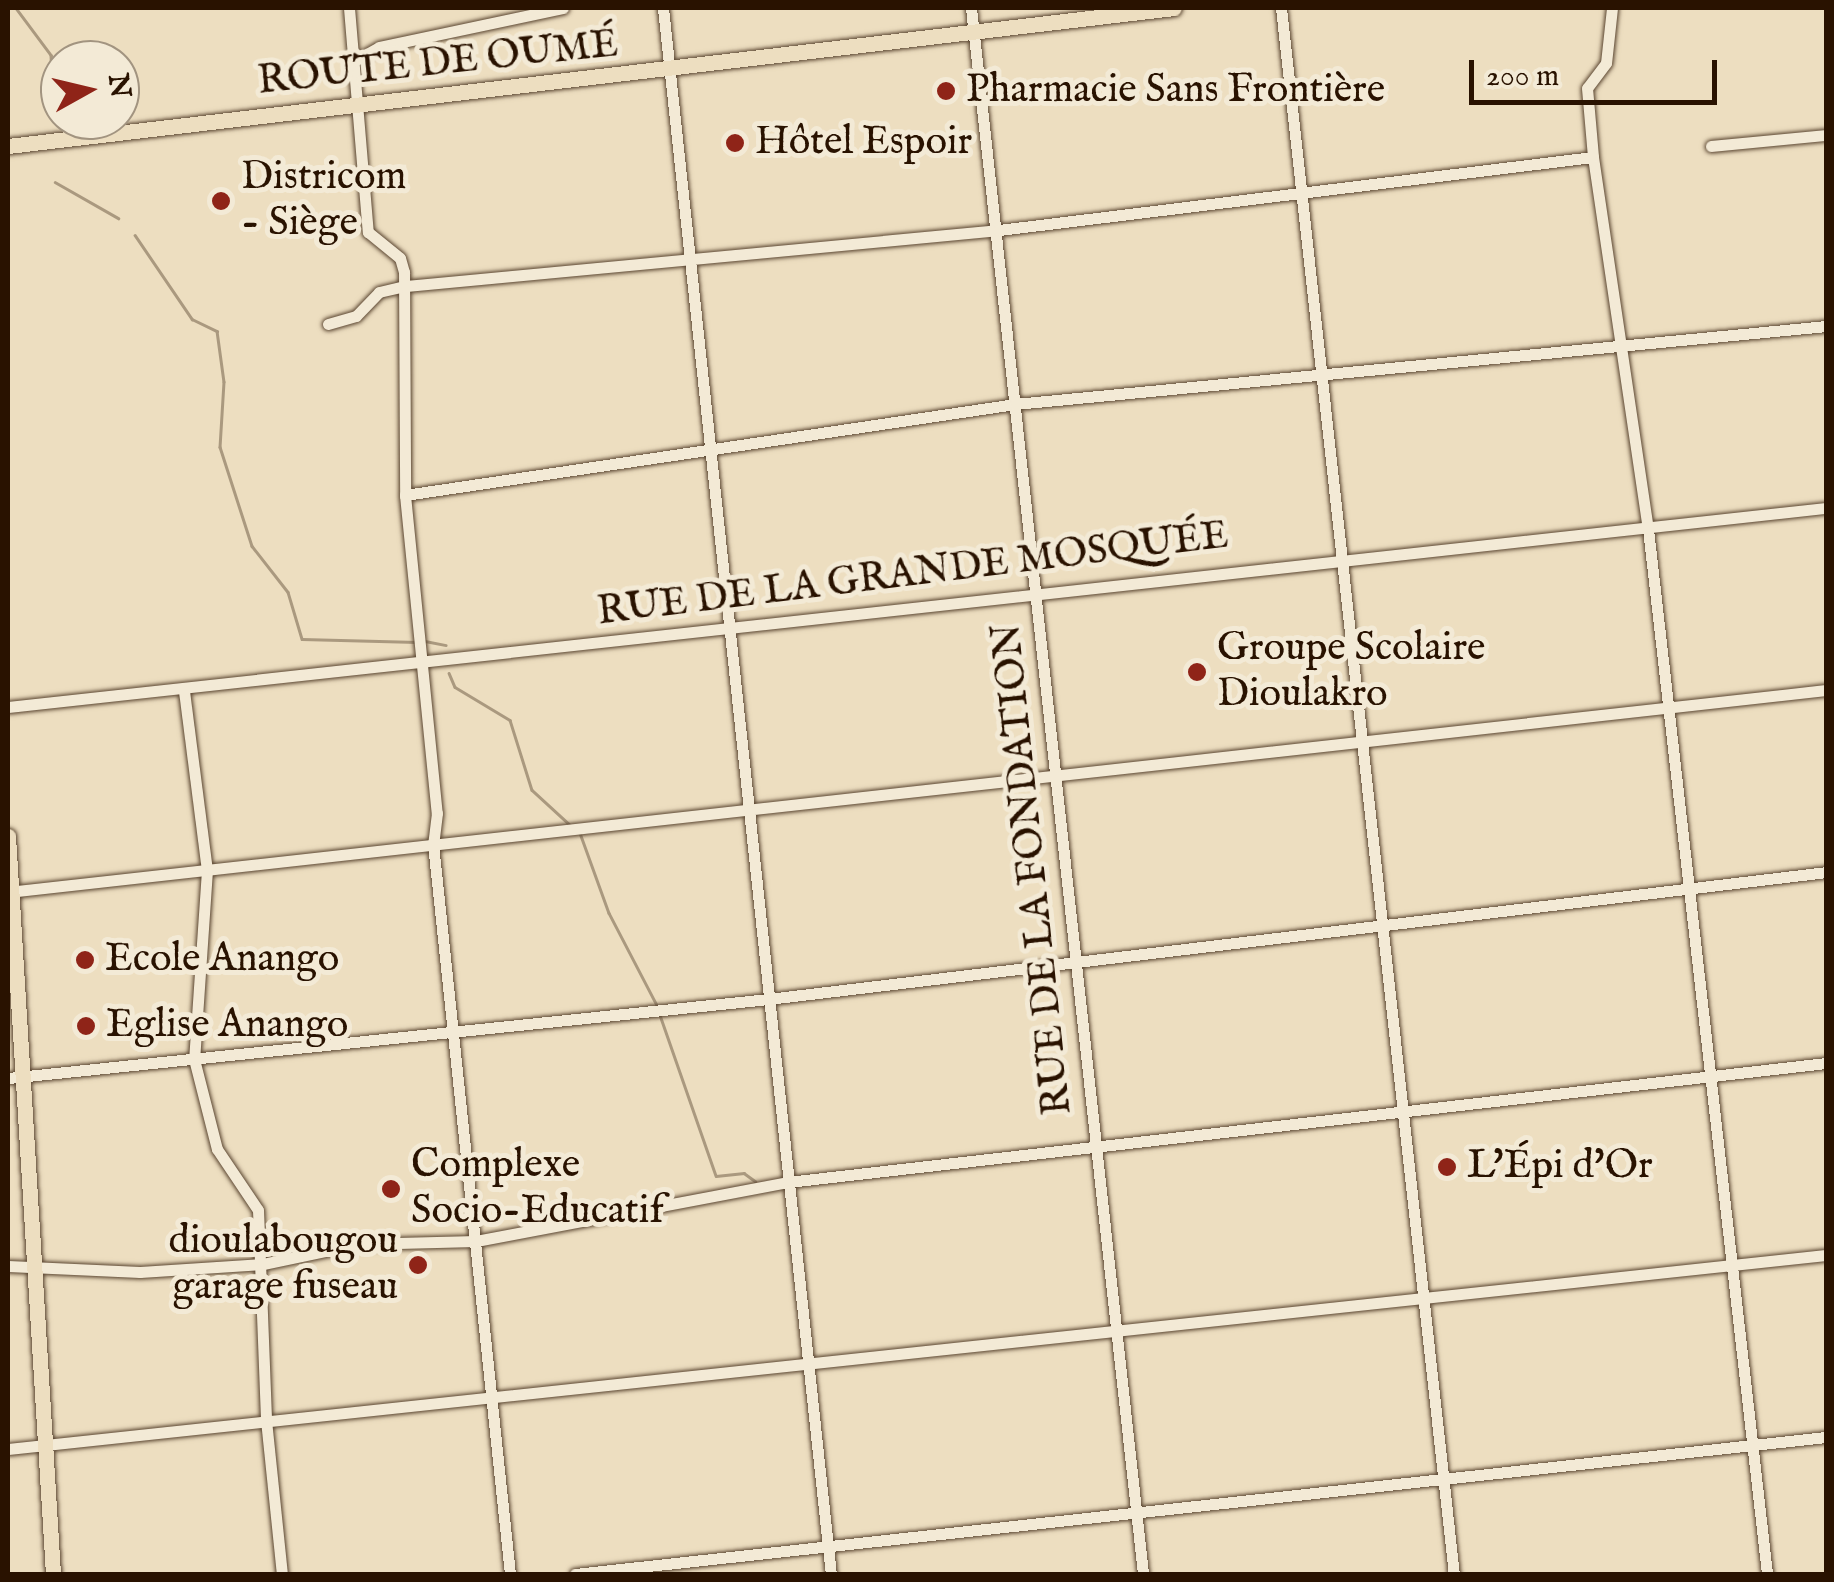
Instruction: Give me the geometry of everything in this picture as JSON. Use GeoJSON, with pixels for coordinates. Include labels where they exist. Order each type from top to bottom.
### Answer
{"type":"FeatureCollection","features":[{"type":"Feature","properties":{"kind":"main road","name":"ROUTE DE OUMÉ"},"geometry":{"type":"LineString","coordinates":[[8,146],[976,37],[1174,8]]}},
{"type":"Feature","properties":{"kind":"main road"},"geometry":{"type":"LineString","coordinates":[[8,836],[15,1077],[34,1263],[52,1574]]}},
{"type":"Feature","properties":{"kind":"street"},"geometry":{"type":"LineString","coordinates":[[348,8],[362,105],[368,232],[400,258],[406,286],[405,495],[437,813],[432,844],[510,1574]]}},
{"type":"Feature","properties":{"kind":"street"},"geometry":{"type":"LineString","coordinates":[[356,60],[379,47],[563,8]]}},
{"type":"Feature","properties":{"kind":"street"},"geometry":{"type":"LineString","coordinates":[[663,8],[708,453],[832,1574]]}},
{"type":"Feature","properties":{"kind":"street","name":"RUE DE LA FONDATION"},"geometry":{"type":"LineString","coordinates":[[971,8],[999,230],[1143,1574]]}},
{"type":"Feature","properties":{"kind":"street"},"geometry":{"type":"LineString","coordinates":[[1281,8],[1454,1574]]}},
{"type":"Feature","properties":{"kind":"street"},"geometry":{"type":"LineString","coordinates":[[1612,8],[1606,64],[1587,88],[1593,157],[1648,529],[1767,1574]]}},
{"type":"Feature","properties":{"kind":"street"},"geometry":{"type":"LineString","coordinates":[[1711,146],[1826,136]]}},
{"type":"Feature","properties":{"kind":"street"},"geometry":{"type":"LineString","coordinates":[[328,324],[356,316],[379,292],[406,286],[999,230],[1593,157]]}},
{"type":"Feature","properties":{"kind":"street"},"geometry":{"type":"LineString","coordinates":[[405,495],[708,453],[1016,404],[1319,372],[1620,349],[1826,326]]}},
{"type":"Feature","properties":{"kind":"street","name":"RUE DE LA GRANDE MOSQUÉE"},"geometry":{"type":"LineString","coordinates":[[8,707],[728,632],[1036,592],[1826,508]]}},
{"type":"Feature","properties":{"kind":"street"},"geometry":{"type":"LineString","coordinates":[[184,690],[206,870],[194,1058],[217,1149],[258,1210],[266,1420],[282,1574]]}},
{"type":"Feature","properties":{"kind":"street"},"geometry":{"type":"LineString","coordinates":[[9,892],[1826,690]]}},
{"type":"Feature","properties":{"kind":"street"},"geometry":{"type":"LineString","coordinates":[[15,1077],[768,999],[1382,921],[1826,872]]}},
{"type":"Feature","properties":{"kind":"street"},"geometry":{"type":"LineString","coordinates":[[8,1266],[34,1263],[140,1272],[263,1264],[358,1244],[476,1241],[788,1182],[1710,1074],[1826,1064]]}},
{"type":"Feature","properties":{"kind":"street"},"geometry":{"type":"LineString","coordinates":[[8,1449],[1826,1255]]}},
{"type":"Feature","properties":{"kind":"street"},"geometry":{"type":"LineString","coordinates":[[575,1574],[1826,1437]]}},
{"type":"Feature","properties":{"kind":"waterway"},"geometry":{"type":"LineString","coordinates":[[16,8],[40,40]]}},
{"type":"Feature","properties":{"kind":"waterway"},"geometry":{"type":"LineString","coordinates":[[55,182],[118,218]]}},
{"type":"Feature","properties":{"kind":"waterway"},"geometry":{"type":"LineString","coordinates":[[135,235],[192,319],[217,331],[224,382],[220,447],[252,546],[288,592],[302,639],[417,642]]}},
{"type":"Feature","properties":{"kind":"waterway"},"geometry":{"type":"LineString","coordinates":[[425,641],[446,645]]}},
{"type":"Feature","properties":{"kind":"waterway"},"geometry":{"type":"LineString","coordinates":[[449,673],[455,687],[510,720],[532,790],[570,825]]}},
{"type":"Feature","properties":{"kind":"waterway"},"geometry":{"type":"LineString","coordinates":[[580,833],[609,913],[658,1007]]}},
{"type":"Feature","properties":{"kind":"waterway"},"geometry":{"type":"LineString","coordinates":[[660,1015],[716,1176],[744,1173],[755,1181]]}},
{"type":"Feature","properties":{"kind":"place","name":"Pharmacie Sans Frontière"},"geometry":{"type":"Point","coordinates":[946,91]}},
{"type":"Feature","properties":{"kind":"place","name":"Hôtel Espoir"},"geometry":{"type":"Point","coordinates":[735,143]}},
{"type":"Feature","properties":{"kind":"place","name":"Districom - Siège"},"geometry":{"type":"Point","coordinates":[221,201]}},
{"type":"Feature","properties":{"kind":"place","name":"Groupe Scolaire Dioulakro"},"geometry":{"type":"Point","coordinates":[1197,672]}},
{"type":"Feature","properties":{"kind":"place","name":"Ecole Anango"},"geometry":{"type":"Point","coordinates":[85,960]}},
{"type":"Feature","properties":{"kind":"place","name":"Eglise Anango"},"geometry":{"type":"Point","coordinates":[86,1026]}},
{"type":"Feature","properties":{"kind":"place","name":"L'Épi d'Or"},"geometry":{"type":"Point","coordinates":[1447,1167]}},
{"type":"Feature","properties":{"kind":"place","name":"Complexe Socio-Educatif"},"geometry":{"type":"Point","coordinates":[391,1189]}},
{"type":"Feature","properties":{"kind":"place","name":"dioulabougou garage fuseau"},"geometry":{"type":"Point","coordinates":[418,1265]}}]}
